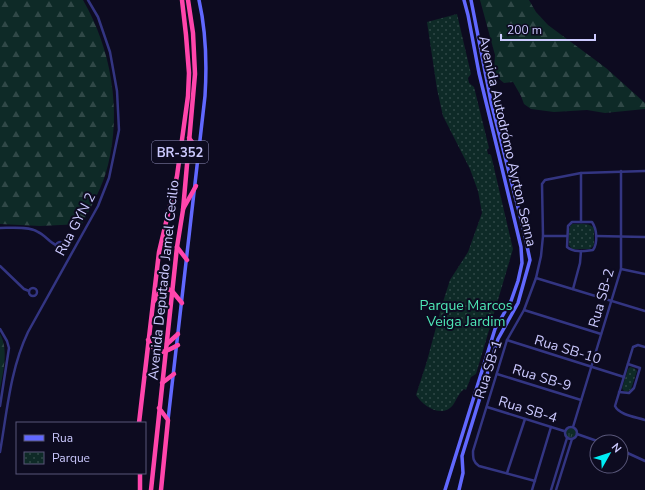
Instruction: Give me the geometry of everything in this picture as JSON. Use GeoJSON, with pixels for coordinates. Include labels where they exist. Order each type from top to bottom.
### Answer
{"type":"FeatureCollection","features":[{"type":"Feature","properties":{"kind":"highway","name":"Avenida Deputado Jamel Cecilio"},"geometry":{"type":"LineString","coordinates":[[148,340],[159,252],[177,176],[188,96],[189,73],[182,0]]}},
{"type":"Feature","properties":{"kind":"highway","name":"Avenida Deputado Jamel Cecilio"},"geometry":{"type":"LineString","coordinates":[[151,490],[177,247],[183,210],[195,74],[193,34],[188,0]]}},
{"type":"Feature","properties":{"kind":"highway"},"geometry":{"type":"LineString","coordinates":[[189,138],[199,151]]}},
{"type":"Feature","properties":{"kind":"highway"},"geometry":{"type":"LineString","coordinates":[[183,210],[196,186]]}},
{"type":"Feature","properties":{"kind":"highway"},"geometry":{"type":"LineString","coordinates":[[177,247],[187,260]]}},
{"type":"Feature","properties":{"kind":"highway"},"geometry":{"type":"LineString","coordinates":[[153,303],[161,290],[168,289],[172,291],[182,303]]}},
{"type":"Feature","properties":{"kind":"highway"},"geometry":{"type":"LineString","coordinates":[[167,344],[178,334]]}},
{"type":"Feature","properties":{"kind":"highway"},"geometry":{"type":"LineString","coordinates":[[148,340],[154,350],[166,351],[178,345]]}},
{"type":"Feature","properties":{"kind":"highway","name":"BR-352"},"geometry":{"type":"LineString","coordinates":[[139,422],[148,340]]}},
{"type":"Feature","properties":{"kind":"highway"},"geometry":{"type":"LineString","coordinates":[[162,383],[174,374]]}},
{"type":"Feature","properties":{"kind":"highway"},"geometry":{"type":"LineString","coordinates":[[159,408],[168,420],[160,489]]}},
{"type":"Feature","properties":{"kind":"highway"},"geometry":{"type":"LineString","coordinates":[[140,474],[140,490]]}},
{"type":"Feature","properties":{"kind":"street","name":"Rua GYN 2"},"geometry":{"type":"LineString","coordinates":[[0,452],[14,370],[21,346],[98,206],[109,178],[119,130],[117,91],[110,52],[98,17],[88,0]]}},
{"type":"Feature","properties":{"kind":"street"},"geometry":{"type":"LineString","coordinates":[[168,420],[196,186],[206,74],[204,33],[199,0]]}},
{"type":"Feature","properties":{"kind":"street","name":"Avenida Autodrómo Ayrton Senna"},"geometry":{"type":"LineString","coordinates":[[446,490],[495,329],[511,301],[520,272],[523,255],[479,73],[464,0]]}},
{"type":"Feature","properties":{"kind":"street","name":"Avenida Autodrómo Ayrton Senna"},"geometry":{"type":"LineString","coordinates":[[459,490],[463,473],[462,456],[498,339],[501,331],[518,303],[528,269],[529,255],[491,102],[471,0]]}},
{"type":"Feature","properties":{"kind":"street","name":"Rua SB-2"},"geometry":{"type":"LineString","coordinates":[[573,427],[621,269],[621,171]]}},
{"type":"Feature","properties":{"kind":"street","name":"Rua SB-1"},"geometry":{"type":"LineString","coordinates":[[535,481],[479,466],[475,463],[473,458],[473,451],[507,340],[524,310],[536,278],[541,256],[543,236],[542,184],[545,180],[581,173],[645,171]]}},
{"type":"Feature","properties":{"kind":"street"},"geometry":{"type":"LineString","coordinates":[[581,173],[581,222]]}},
{"type":"Feature","properties":{"kind":"street"},"geometry":{"type":"LineString","coordinates":[[506,186],[512,185]]}},
{"type":"Feature","properties":{"kind":"street"},"geometry":{"type":"LineString","coordinates":[[572,222],[581,222],[592,222],[595,226],[596,245],[593,250],[570,250],[567,247],[568,226],[572,222]]}},
{"type":"Feature","properties":{"kind":"street"},"geometry":{"type":"LineString","coordinates":[[0,228],[32,229],[56,245]]}},
{"type":"Feature","properties":{"kind":"street"},"geometry":{"type":"LineString","coordinates":[[543,236],[567,236]]}},
{"type":"Feature","properties":{"kind":"street"},"geometry":{"type":"LineString","coordinates":[[596,236],[645,237]]}},
{"type":"Feature","properties":{"kind":"street"},"geometry":{"type":"LineString","coordinates":[[573,289],[580,263],[581,251]]}},
{"type":"Feature","properties":{"kind":"street"},"geometry":{"type":"LineString","coordinates":[[0,266],[24,289],[29,291]]}},
{"type":"Feature","properties":{"kind":"street"},"geometry":{"type":"LineString","coordinates":[[621,269],[645,274]]}},
{"type":"Feature","properties":{"kind":"street"},"geometry":{"type":"LineString","coordinates":[[536,278],[644,310],[645,305]]}},
{"type":"Feature","properties":{"kind":"street"},"geometry":{"type":"LineString","coordinates":[[524,310],[601,334]]}},
{"type":"Feature","properties":{"kind":"street"},"geometry":{"type":"LineString","coordinates":[[0,329],[9,348],[0,406]]}},
{"type":"Feature","properties":{"kind":"street","name":"Rua SB-10"},"geometry":{"type":"LineString","coordinates":[[507,340],[624,377]]}},
{"type":"Feature","properties":{"kind":"street"},"geometry":{"type":"LineString","coordinates":[[645,347],[638,345],[633,347],[615,406],[616,410],[645,420]]}},
{"type":"Feature","properties":{"kind":"street"},"geometry":{"type":"LineString","coordinates":[[619,392],[629,393],[634,388],[640,368],[628,364]]}},
{"type":"Feature","properties":{"kind":"street","name":"Rua SB-9"},"geometry":{"type":"LineString","coordinates":[[497,374],[581,400]]}},
{"type":"Feature","properties":{"kind":"street","name":"Rua SB-4"},"geometry":{"type":"LineString","coordinates":[[487,407],[564,431]]}},
{"type":"Feature","properties":{"kind":"street"},"geometry":{"type":"LineString","coordinates":[[507,473],[525,419]]}},
{"type":"Feature","properties":{"kind":"street"},"geometry":{"type":"LineString","coordinates":[[532,490],[552,427]]}},
{"type":"Feature","properties":{"kind":"street"},"geometry":{"type":"LineString","coordinates":[[572,439],[567,438],[564,435],[564,431],[567,428],[573,427],[577,431],[577,434],[589,438]]}},
{"type":"Feature","properties":{"kind":"street"},"geometry":{"type":"LineString","coordinates":[[556,490],[572,439],[577,434]]}},
{"type":"Feature","properties":{"kind":"street"},"geometry":{"type":"LineString","coordinates":[[551,490],[567,438]]}},
{"type":"Feature","properties":{"kind":"street"},"geometry":{"type":"LineString","coordinates":[[629,453],[645,461]]}},
{"type":"Feature","properties":{"kind":"street"},"geometry":{"type":"LineString","coordinates":[[552,485],[558,486]]}},
{"type":"Feature","properties":{"kind":"green space"},"geometry":{"type":"Polygon","coordinates":[[[0,0],[83,0],[101,38],[107,59],[114,102],[112,144],[108,165],[103,180],[82,224],[40,226],[0,224],[0,0]]]}},
{"type":"Feature","properties":{"kind":"green space"},"geometry":{"type":"Polygon","coordinates":[[[480,0],[529,0],[536,12],[548,25],[606,68],[645,103],[645,109],[605,113],[587,110],[554,112],[531,109],[524,104],[513,82],[504,83],[498,78],[494,71],[495,55],[480,0]]]}},
{"type":"Feature","properties":{"kind":"green space","name":"Parque Marcos Veiga Jardim"},"geometry":{"type":"Polygon","coordinates":[[[457,14],[471,74],[468,78],[469,83],[474,87],[489,148],[487,150],[488,154],[491,155],[513,249],[476,374],[471,377],[466,390],[464,389],[460,393],[449,409],[438,411],[428,407],[416,395],[450,280],[468,252],[482,213],[478,191],[470,169],[443,116],[437,89],[427,22],[457,14]]]}},
{"type":"Feature","properties":{"kind":"green space"},"geometry":{"type":"Polygon","coordinates":[[[572,224],[587,224],[594,228],[594,245],[590,249],[572,249],[569,245],[569,229],[572,224]]]}},
{"type":"Feature","properties":{"kind":"green space"},"geometry":{"type":"Polygon","coordinates":[[[0,334],[3,340],[5,354],[0,390],[0,334]]]}},
{"type":"Feature","properties":{"kind":"green space"},"geometry":{"type":"Polygon","coordinates":[[[630,367],[637,371],[631,389],[627,392],[622,388],[630,367]]]}},
{"type":"Feature","properties":{"kind":"green space"},"geometry":{"type":"Polygon","coordinates":[[[571,428],[576,433],[571,438],[566,433],[571,428]]]}}]}
